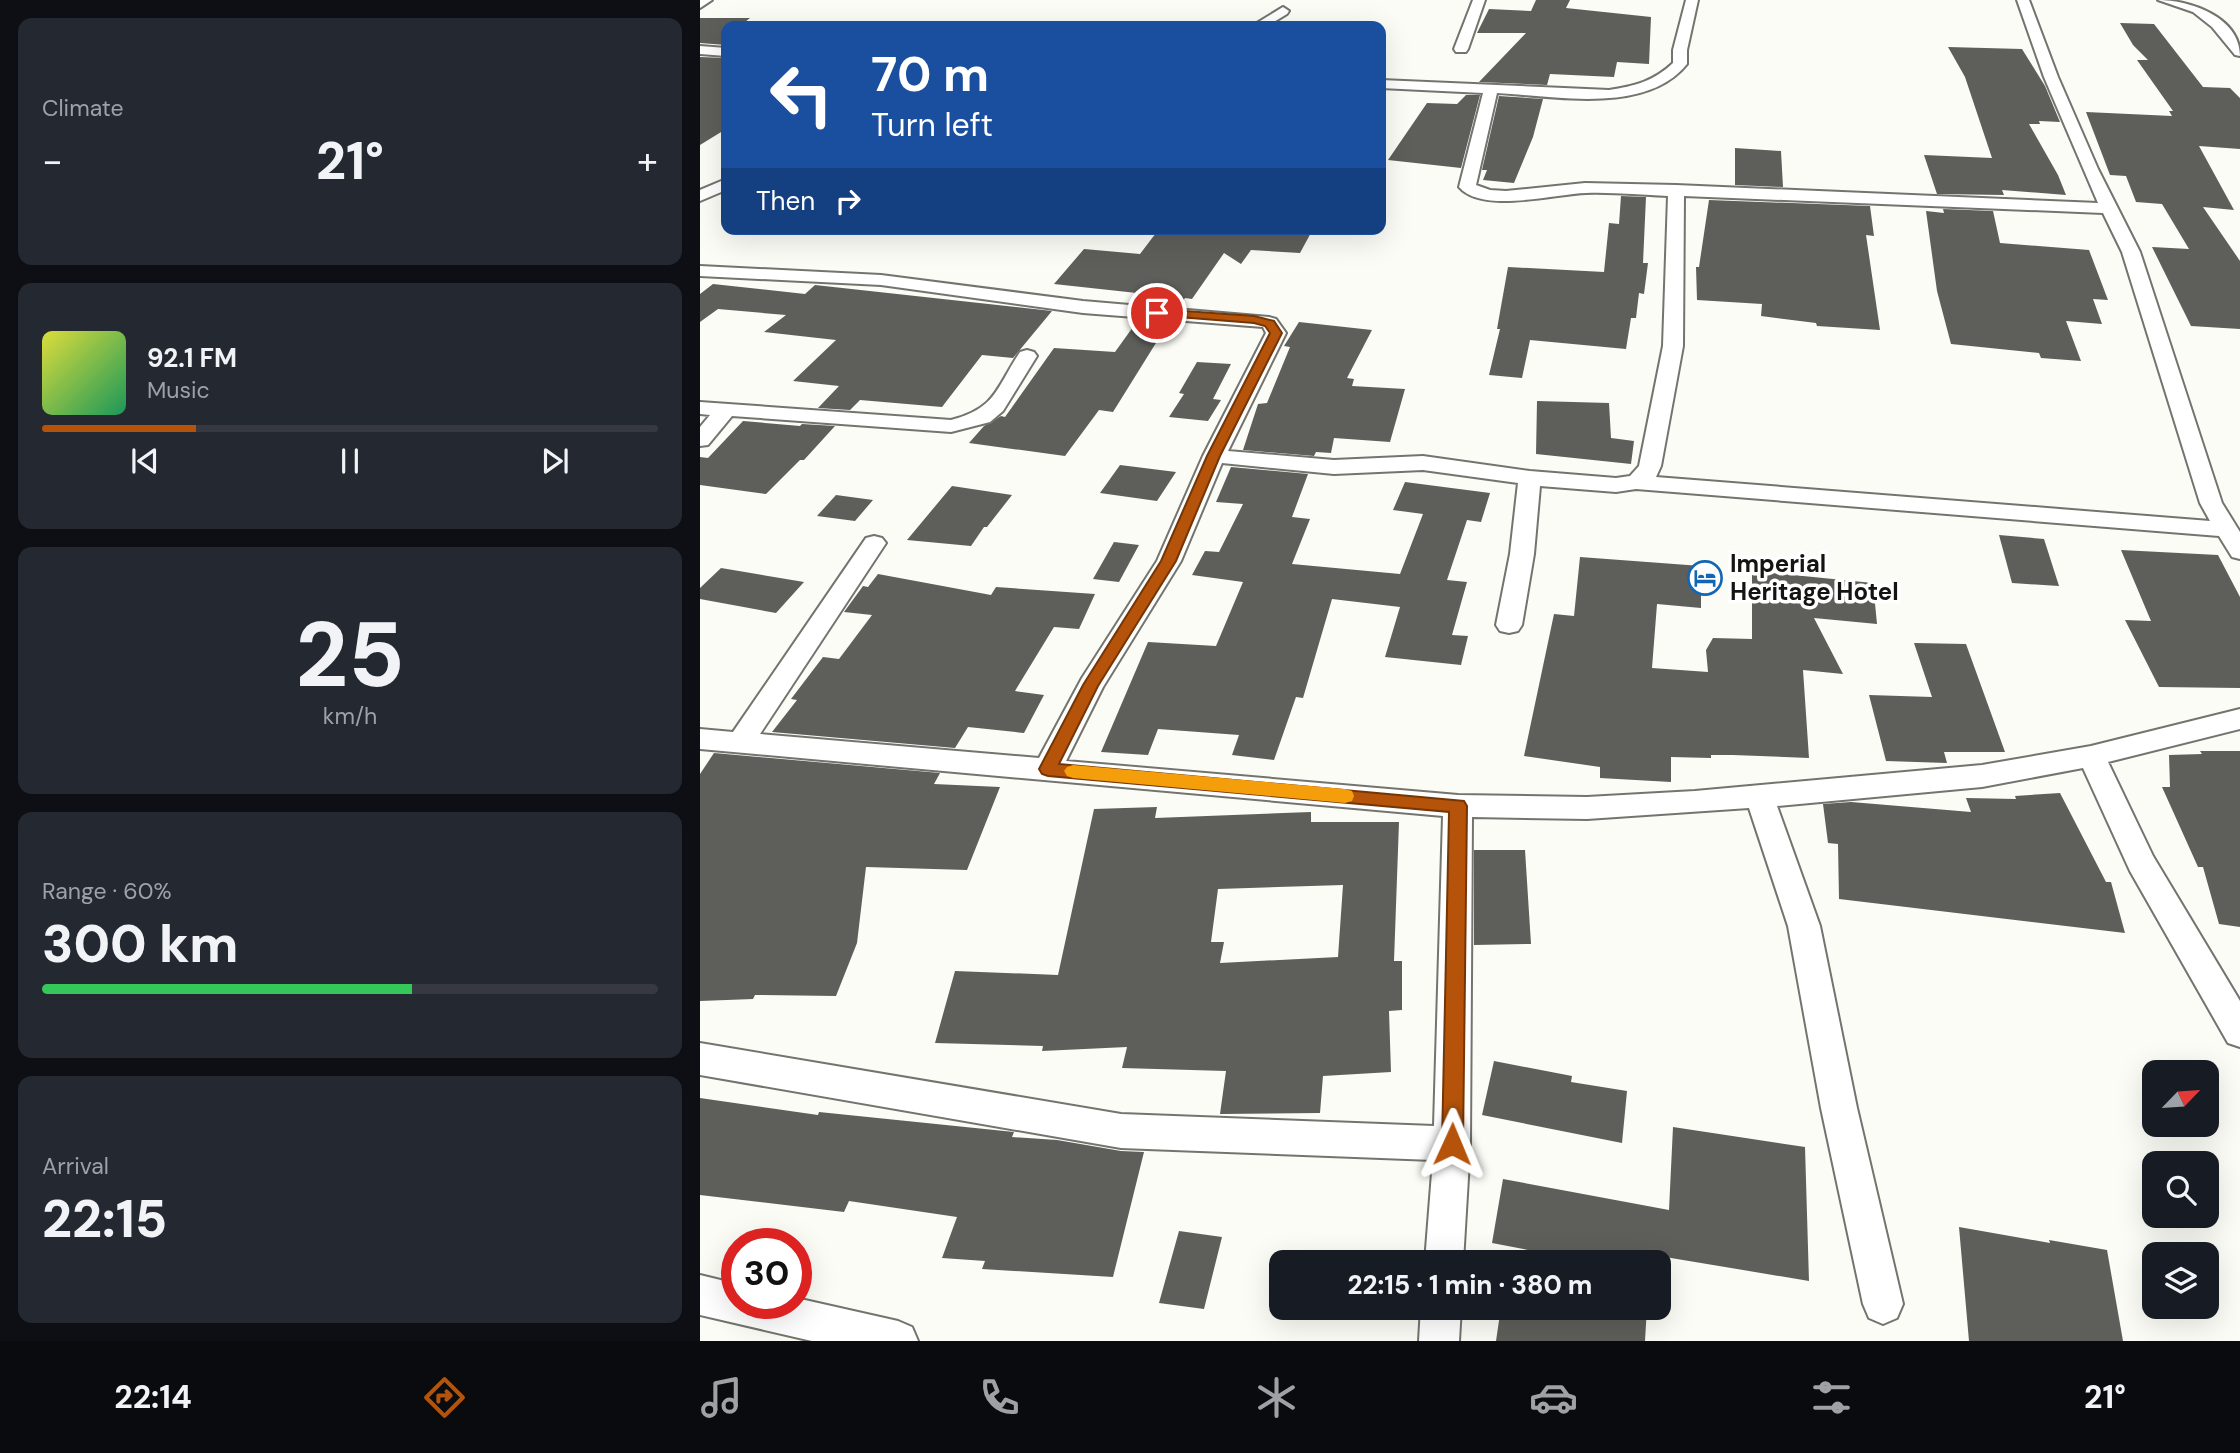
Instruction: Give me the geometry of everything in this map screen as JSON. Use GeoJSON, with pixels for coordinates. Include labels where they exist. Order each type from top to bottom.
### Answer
{"type":"FeatureCollection","features":[{"type":"Feature","properties":{"kind":"street"},"geometry":{"type":"LineString","coordinates":[[700,4],[706,0]]}},
{"type":"Feature","properties":{"kind":"street"},"geometry":{"type":"LineString","coordinates":[[1461,48],[1479,0]]}},
{"type":"Feature","properties":{"kind":"street"},"geometry":{"type":"LineString","coordinates":[[1386,85],[1609,94],[1639,91],[1661,82],[1680,64],[1680,50],[1692,0]]}},
{"type":"Feature","properties":{"kind":"street"},"geometry":{"type":"LineString","coordinates":[[2023,0],[2090,169],[2131,252],[2211,503],[2240,552]]}},
{"type":"Feature","properties":{"kind":"street"},"geometry":{"type":"LineString","coordinates":[[2164,0],[2200,4],[2240,52]]}},
{"type":"Feature","properties":{"kind":"street"},"geometry":{"type":"LineString","coordinates":[[1266,21],[1283,10]]}},
{"type":"Feature","properties":{"kind":"street"},"geometry":{"type":"LineString","coordinates":[[700,50],[721,52]]}},
{"type":"Feature","properties":{"kind":"street"},"geometry":{"type":"LineString","coordinates":[[1491,90],[1467,187],[1471,191],[1503,195],[1585,188],[1676,190],[2111,208]]}},
{"type":"Feature","properties":{"kind":"street"},"geometry":{"type":"LineString","coordinates":[[700,196],[721,186]]}},
{"type":"Feature","properties":{"kind":"street"},"geometry":{"type":"LineString","coordinates":[[1636,482],[1645,476],[1650,466],[1673,346],[1676,190]]}},
{"type":"Feature","properties":{"kind":"street"},"geometry":{"type":"LineString","coordinates":[[700,271],[880,281],[1083,307],[1254,320],[1269,323],[1276,333],[1214,456],[1169,561],[1091,685],[1048,769]]}},
{"type":"Feature","properties":{"kind":"street"},"geometry":{"type":"LineString","coordinates":[[700,408],[951,426],[970,423],[996,407],[1027,356]]}},
{"type":"Feature","properties":{"kind":"street"},"geometry":{"type":"LineString","coordinates":[[700,440],[725,411]]}},
{"type":"Feature","properties":{"kind":"street"},"geometry":{"type":"LineString","coordinates":[[1214,456],[1334,467],[1423,463],[1530,478],[1616,485],[1636,482],[2224,528]]}},
{"type":"Feature","properties":{"kind":"street"},"geometry":{"type":"LineString","coordinates":[[1509,625],[1522,554],[1530,478]]}},
{"type":"Feature","properties":{"kind":"street"},"geometry":{"type":"LineString","coordinates":[[741,741],[874,543]]}},
{"type":"Feature","properties":{"kind":"street"},"geometry":{"type":"LineString","coordinates":[[701,740],[741,741],[1458,806],[1587,808],[1982,776],[2091,756],[2240,719]]}},
{"type":"Feature","properties":{"kind":"street"},"geometry":{"type":"LineString","coordinates":[[2091,756],[2141,862],[2240,1032]]}},
{"type":"Feature","properties":{"kind":"street"},"geometry":{"type":"LineString","coordinates":[[1759,796],[1804,926],[1839,1108],[1883,1304]]}},
{"type":"Feature","properties":{"kind":"street"},"geometry":{"type":"LineString","coordinates":[[1445,1250],[1452,1144],[1458,806]]}},
{"type":"Feature","properties":{"kind":"street"},"geometry":{"type":"LineString","coordinates":[[700,1059],[1121,1131],[1452,1144]]}},
{"type":"Feature","properties":{"kind":"street"},"geometry":{"type":"LineString","coordinates":[[700,1295],[721,1300]]}},
{"type":"Feature","properties":{"kind":"street"},"geometry":{"type":"LineString","coordinates":[[802,1319],[898,1341]]}},
{"type":"Feature","properties":{"kind":"street"},"geometry":{"type":"LineString","coordinates":[[1439,1341],[1440,1320]]}},
{"type":"Feature","properties":{"kind":"building"},"geometry":{"type":"Polygon","coordinates":[[[1536,0],[1570,0],[1566,8],[1651,17],[1649,64],[1617,62],[1614,77],[1550,74],[1547,85],[1479,82],[1526,33],[1477,33],[1489,9],[1531,11],[1536,0]]]}},
{"type":"Feature","properties":{"kind":"building"},"geometry":{"type":"Polygon","coordinates":[[[700,18],[750,18],[746,21],[721,21],[721,45],[700,43],[700,18]]]}},
{"type":"Feature","properties":{"kind":"building"},"geometry":{"type":"Polygon","coordinates":[[[2120,23],[2154,24],[2203,87],[2230,88],[2240,98],[2240,149],[2199,146],[2234,210],[2203,207],[2240,261],[2240,329],[2191,326],[2152,247],[2189,249],[2162,204],[2136,202],[2126,176],[2110,175],[2086,112],[2172,116],[2169,111],[2173,111],[2137,60],[2148,60],[2133,45],[2120,23]]]}},
{"type":"Feature","properties":{"kind":"building"},"geometry":{"type":"Polygon","coordinates":[[[1948,47],[2022,49],[2045,86],[2060,122],[2039,121],[2040,124],[2029,124],[2058,175],[2066,195],[2002,190],[2004,195],[1937,194],[1924,155],[1992,158],[1965,77],[1948,47]]]}},
{"type":"Feature","properties":{"kind":"building"},"geometry":{"type":"Polygon","coordinates":[[[700,57],[721,58],[721,132],[700,145],[700,57]]]}},
{"type":"Feature","properties":{"kind":"building"},"geometry":{"type":"Polygon","coordinates":[[[1466,95],[1480,95],[1461,168],[1388,160],[1427,103],[1457,104],[1466,95]]]}},
{"type":"Feature","properties":{"kind":"building"},"geometry":{"type":"Polygon","coordinates":[[[1499,96],[1543,99],[1533,137],[1514,183],[1483,180],[1487,170],[1482,170],[1499,96]]]}},
{"type":"Feature","properties":{"kind":"building"},"geometry":{"type":"Polygon","coordinates":[[[1735,148],[1781,151],[1783,187],[1735,185],[1735,148]]]}},
{"type":"Feature","properties":{"kind":"building"},"geometry":{"type":"Polygon","coordinates":[[[1621,196],[1646,197],[1643,263],[1648,263],[1644,294],[1639,293],[1636,318],[1631,318],[1626,349],[1530,340],[1522,378],[1489,375],[1500,329],[1497,329],[1508,267],[1604,272],[1609,223],[1619,224],[1621,196]]]}},
{"type":"Feature","properties":{"kind":"building"},"geometry":{"type":"Polygon","coordinates":[[[1709,200],[1870,206],[1874,236],[1866,235],[1880,330],[1817,326],[1816,323],[1761,316],[1762,304],[1697,300],[1696,267],[1699,267],[1709,200]]]}},
{"type":"Feature","properties":{"kind":"building"},"geometry":{"type":"Polygon","coordinates":[[[1943,209],[1993,211],[2000,243],[2089,250],[2108,300],[2093,299],[2102,324],[2066,321],[2081,361],[2041,358],[2039,353],[1951,344],[1937,291],[1926,211],[1944,213],[1943,209]]]}},
{"type":"Feature","properties":{"kind":"building"},"geometry":{"type":"Polygon","coordinates":[[[1154,235],[1310,235],[1300,253],[1251,250],[1241,264],[1224,253],[1192,299],[1185,298],[1179,307],[1149,304],[1155,295],[1054,284],[1084,249],[1140,254],[1154,235]]]}},
{"type":"Feature","properties":{"kind":"building"},"geometry":{"type":"Polygon","coordinates":[[[713,284],[805,294],[815,285],[1052,311],[1013,358],[982,355],[942,407],[860,400],[850,410],[818,408],[839,386],[793,381],[836,340],[764,332],[786,315],[718,309],[700,322],[700,294],[713,284]]]}},
{"type":"Feature","properties":{"kind":"building"},"geometry":{"type":"Polygon","coordinates":[[[1138,320],[1169,322],[1113,412],[1099,410],[1065,456],[969,443],[984,426],[1001,416],[1005,417],[1054,348],[1115,352],[1138,320]]]}},
{"type":"Feature","properties":{"kind":"building"},"geometry":{"type":"Polygon","coordinates":[[[1299,322],[1372,330],[1347,378],[1354,379],[1352,386],[1405,389],[1390,442],[1334,438],[1331,453],[1316,452],[1314,456],[1243,450],[1258,404],[1267,403],[1290,347],[1284,346],[1299,322]]]}},
{"type":"Feature","properties":{"kind":"building"},"geometry":{"type":"Polygon","coordinates":[[[1197,362],[1231,364],[1213,399],[1221,400],[1208,421],[1169,417],[1184,394],[1179,393],[1197,362]]]}},
{"type":"Feature","properties":{"kind":"building"},"geometry":{"type":"Polygon","coordinates":[[[1537,401],[1609,403],[1611,438],[1634,441],[1631,464],[1536,454],[1537,401]]]}},
{"type":"Feature","properties":{"kind":"building"},"geometry":{"type":"Polygon","coordinates":[[[743,421],[835,426],[804,460],[800,460],[766,494],[700,485],[700,457],[708,458],[743,421]]]}},
{"type":"Feature","properties":{"kind":"building"},"geometry":{"type":"Polygon","coordinates":[[[1120,465],[1176,472],[1157,501],[1100,493],[1120,465]]]}},
{"type":"Feature","properties":{"kind":"building"},"geometry":{"type":"Polygon","coordinates":[[[1231,467],[1308,474],[1292,517],[1310,519],[1292,564],[1400,574],[1423,514],[1393,510],[1405,482],[1490,493],[1481,522],[1467,520],[1447,580],[1467,582],[1452,635],[1468,636],[1461,665],[1385,657],[1400,607],[1332,599],[1303,698],[1296,697],[1274,760],[1232,755],[1239,735],[1158,729],[1148,755],[1101,752],[1148,642],[1216,646],[1243,582],[1192,575],[1205,551],[1219,552],[1243,504],[1216,502],[1231,467]]]}},
{"type":"Feature","properties":{"kind":"building"},"geometry":{"type":"Polygon","coordinates":[[[952,486],[1012,495],[971,546],[907,540],[952,486]]]}},
{"type":"Feature","properties":{"kind":"building"},"geometry":{"type":"Polygon","coordinates":[[[836,495],[873,500],[855,521],[817,516],[836,495]]]}},
{"type":"Feature","properties":{"kind":"building"},"geometry":{"type":"Polygon","coordinates":[[[1999,535],[2044,539],[2059,586],[2012,583],[1999,535]]]}},
{"type":"Feature","properties":{"kind":"building"},"geometry":{"type":"Polygon","coordinates":[[[1114,542],[1139,545],[1119,582],[1093,579],[1114,542]]]}},
{"type":"Feature","properties":{"kind":"building"},"geometry":{"type":"Polygon","coordinates":[[[2121,550],[2218,555],[2240,597],[2240,688],[2159,687],[2125,620],[2151,621],[2121,550]]]}},
{"type":"Feature","properties":{"kind":"building"},"geometry":{"type":"Polygon","coordinates":[[[1580,557],[1701,566],[1701,608],[1657,604],[1652,668],[1708,672],[1706,650],[1713,638],[1752,639],[1752,571],[1873,583],[1877,624],[1814,618],[1843,674],[1803,670],[1809,758],[1733,755],[1711,755],[1711,758],[1671,757],[1671,782],[1600,778],[1600,767],[1524,756],[1554,614],[1574,616],[1580,557]]]}},
{"type":"Feature","properties":{"kind":"building"},"geometry":{"type":"Polygon","coordinates":[[[721,568],[804,582],[776,613],[700,599],[700,588],[721,568]]]}},
{"type":"Feature","properties":{"kind":"building"},"geometry":{"type":"Polygon","coordinates":[[[878,574],[991,595],[996,587],[1095,594],[1079,629],[1054,627],[1015,691],[1044,695],[1024,733],[968,727],[955,748],[772,732],[797,700],[791,699],[823,657],[839,659],[872,615],[844,612],[863,586],[868,587],[878,574]]]}},
{"type":"Feature","properties":{"kind":"building"},"geometry":{"type":"Polygon","coordinates":[[[1914,643],[1966,644],[2005,752],[1944,752],[1947,763],[1886,761],[1869,695],[1932,697],[1914,643]]]}},
{"type":"Feature","properties":{"kind":"building"},"geometry":{"type":"Polygon","coordinates":[[[2200,751],[2240,751],[2240,927],[2219,924],[2203,867],[2198,867],[2162,787],[2170,787],[2169,755],[2202,754],[2200,751]]]}},
{"type":"Feature","properties":{"kind":"building"},"geometry":{"type":"Polygon","coordinates":[[[714,753],[940,773],[934,784],[1000,787],[967,870],[866,867],[857,943],[836,996],[755,995],[753,999],[700,1001],[700,774],[714,753]]]}},
{"type":"Feature","properties":{"kind":"building"},"geometry":{"type":"Polygon","coordinates":[[[2060,793],[2106,882],[2111,882],[2125,933],[1839,899],[1838,844],[1828,843],[1823,804],[1851,802],[1971,812],[1966,798],[2016,799],[2015,796],[2060,793]]]}},
{"type":"Feature","properties":{"kind":"building"},"geometry":{"type":"Polygon","coordinates":[[[1157,807],[1155,818],[1311,812],[1311,822],[1399,822],[1394,961],[1402,961],[1402,1010],[1389,1011],[1391,1072],[1323,1076],[1320,1113],[1220,1114],[1226,1071],[1122,1068],[1127,1047],[1042,1051],[1043,1046],[935,1043],[955,971],[1058,975],[1094,809],[1157,807]],[[1343,885],[1218,889],[1211,942],[1224,942],[1220,963],[1338,957],[1343,885]]]}},
{"type":"Feature","properties":{"kind":"building"},"geometry":{"type":"Polygon","coordinates":[[[1474,850],[1525,850],[1531,944],[1474,945],[1474,850]]]}},
{"type":"Feature","properties":{"kind":"building"},"geometry":{"type":"Polygon","coordinates":[[[1494,1061],[1572,1076],[1571,1082],[1627,1091],[1622,1143],[1482,1115],[1494,1061]]]}},
{"type":"Feature","properties":{"kind":"building"},"geometry":{"type":"Polygon","coordinates":[[[700,1098],[818,1115],[819,1112],[1014,1132],[1012,1137],[1057,1140],[1121,1151],[1144,1152],[1113,1277],[982,1269],[985,1261],[942,1258],[957,1217],[849,1201],[844,1212],[700,1195],[700,1098]]]}},
{"type":"Feature","properties":{"kind":"building"},"geometry":{"type":"Polygon","coordinates":[[[1673,1127],[1805,1147],[1809,1281],[1671,1258],[1671,1250],[1528,1250],[1492,1243],[1503,1179],[1669,1210],[1673,1127]]]}},
{"type":"Feature","properties":{"kind":"building"},"geometry":{"type":"Polygon","coordinates":[[[1959,1227],[2107,1250],[2123,1341],[1969,1341],[1959,1227]]]}},
{"type":"Feature","properties":{"kind":"building"},"geometry":{"type":"Polygon","coordinates":[[[1179,1231],[1222,1237],[1204,1309],[1159,1303],[1179,1231]]]}},
{"type":"Feature","properties":{"kind":"building"},"geometry":{"type":"Polygon","coordinates":[[[1499,1320],[1646,1320],[1645,1341],[1496,1341],[1499,1320]]]}},
{"type":"Feature","properties":{"kind":"slow traffic"},"geometry":{"type":"LineString","coordinates":[[1073,771],[1345,796]]}},
{"type":"Feature","properties":{"kind":"place","name":"Imperial Heritage Hotel"},"geometry":{"type":"Point","coordinates":[1705,578]}},
{"type":"Feature","properties":{"kind":"route"},"geometry":{"type":"LineString","coordinates":[[1157,313],[1254,320],[1269,323],[1276,333],[1214,456],[1169,561],[1091,685],[1048,769],[1458,806],[1452,1144]]}}]}
